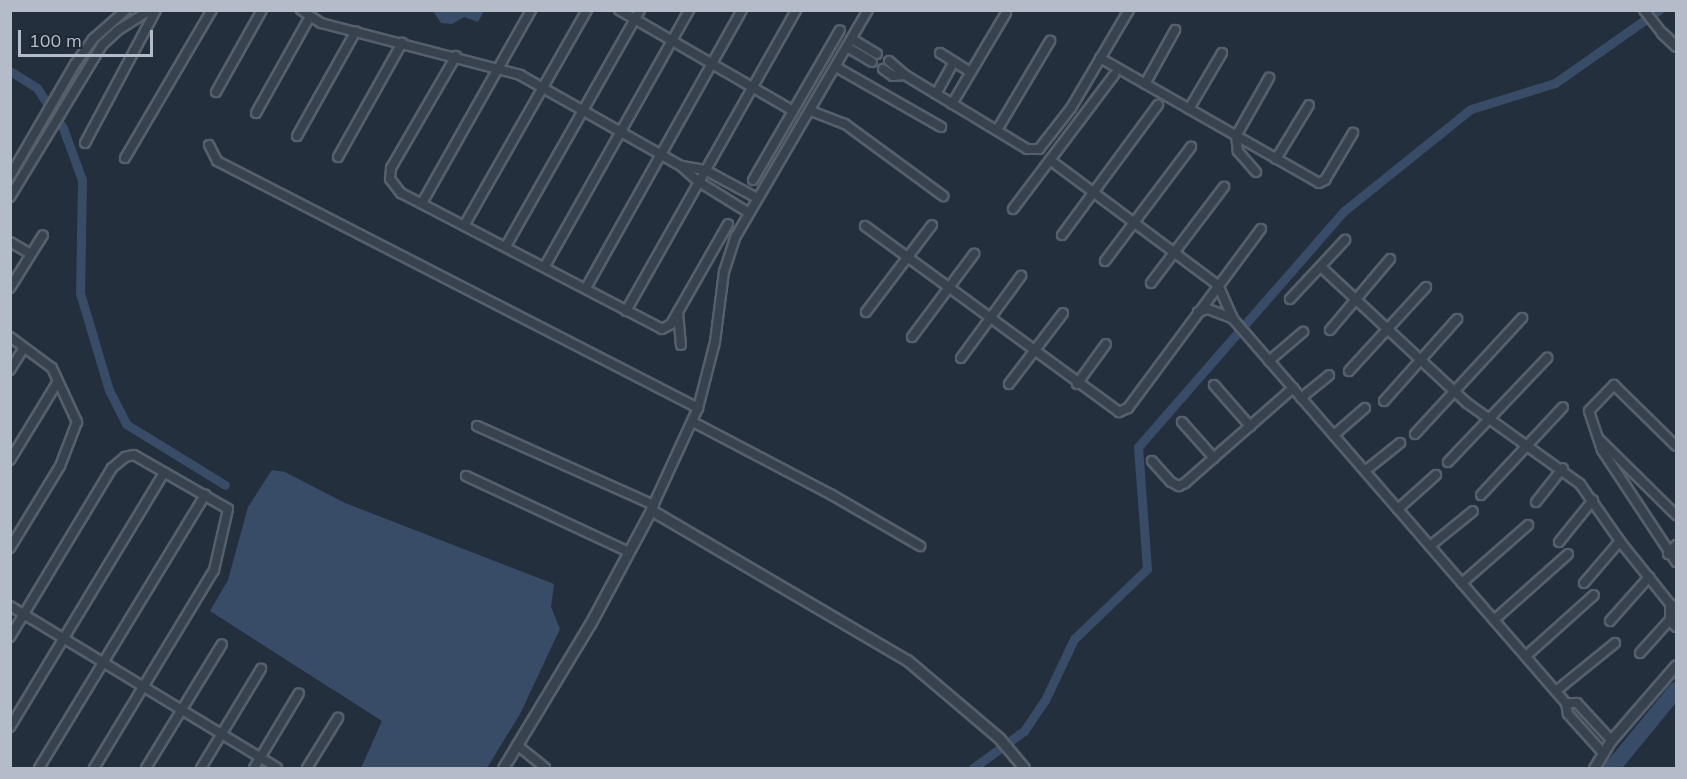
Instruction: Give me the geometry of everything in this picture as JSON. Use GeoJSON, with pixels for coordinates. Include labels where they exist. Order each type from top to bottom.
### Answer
{"type":"FeatureCollection","features":[{"type":"Feature","properties":{"kind":"street"},"geometry":{"type":"LineString","coordinates":[[10,176],[75,64],[93,39],[126,10]]}},
{"type":"Feature","properties":{"kind":"street"},"geometry":{"type":"LineString","coordinates":[[10,197],[84,70],[118,30],[150,10]]}},
{"type":"Feature","properties":{"kind":"street"},"geometry":{"type":"LineString","coordinates":[[85,143],[156,10]]}},
{"type":"Feature","properties":{"kind":"street"},"geometry":{"type":"LineString","coordinates":[[125,158],[212,10]]}},
{"type":"Feature","properties":{"kind":"street"},"geometry":{"type":"LineString","coordinates":[[216,92],[262,10]]}},
{"type":"Feature","properties":{"kind":"street"},"geometry":{"type":"LineString","coordinates":[[301,10],[309,18],[498,68],[542,88],[661,154],[681,166],[699,182],[749,213]]}},
{"type":"Feature","properties":{"kind":"street"},"geometry":{"type":"LineString","coordinates":[[422,202],[531,10]]}},
{"type":"Feature","properties":{"kind":"street"},"geometry":{"type":"LineString","coordinates":[[465,224],[587,10]]}},
{"type":"Feature","properties":{"kind":"street"},"geometry":{"type":"LineString","coordinates":[[619,10],[794,111]]}},
{"type":"Feature","properties":{"kind":"street"},"geometry":{"type":"LineString","coordinates":[[506,246],[640,10]]}},
{"type":"Feature","properties":{"kind":"street"},"geometry":{"type":"LineString","coordinates":[[545,266],[689,10]]}},
{"type":"Feature","properties":{"kind":"street"},"geometry":{"type":"LineString","coordinates":[[586,288],[742,10]]}},
{"type":"Feature","properties":{"kind":"street"},"geometry":{"type":"LineString","coordinates":[[626,311],[796,10]]}},
{"type":"Feature","properties":{"kind":"street"},"geometry":{"type":"LineString","coordinates":[[504,768],[652,508],[698,408],[715,342],[728,256],[757,198],[812,111],[868,10]]}},
{"type":"Feature","properties":{"kind":"street"},"geometry":{"type":"LineString","coordinates":[[889,61],[905,75],[1027,148],[1039,149],[1129,10]]}},
{"type":"Feature","properties":{"kind":"street"},"geometry":{"type":"LineString","coordinates":[[1644,10],[1662,33],[1677,46]]}},
{"type":"Feature","properties":{"kind":"street"},"geometry":{"type":"LineString","coordinates":[[952,104],[1006,13]]}},
{"type":"Feature","properties":{"kind":"street"},"geometry":{"type":"LineString","coordinates":[[256,113],[309,18]]}},
{"type":"Feature","properties":{"kind":"street"},"geometry":{"type":"LineString","coordinates":[[753,180],[840,30]]}},
{"type":"Feature","properties":{"kind":"street"},"geometry":{"type":"LineString","coordinates":[[1145,84],[1175,30]]}},
{"type":"Feature","properties":{"kind":"street"},"geometry":{"type":"LineString","coordinates":[[297,136],[356,31]]}},
{"type":"Feature","properties":{"kind":"street"},"geometry":{"type":"LineString","coordinates":[[852,39],[877,54]]}},
{"type":"Feature","properties":{"kind":"street"},"geometry":{"type":"LineString","coordinates":[[997,130],[1050,41]]}},
{"type":"Feature","properties":{"kind":"street"},"geometry":{"type":"LineString","coordinates":[[338,157],[402,43]]}},
{"type":"Feature","properties":{"kind":"street"},"geometry":{"type":"LineString","coordinates":[[847,47],[872,62]]}},
{"type":"Feature","properties":{"kind":"street"},"geometry":{"type":"LineString","coordinates":[[940,53],[971,72]]}},
{"type":"Feature","properties":{"kind":"street"},"geometry":{"type":"LineString","coordinates":[[1189,109],[1222,53]]}},
{"type":"Feature","properties":{"kind":"street"},"geometry":{"type":"LineString","coordinates":[[456,56],[391,168],[393,185],[662,329],[671,324],[728,224]]}},
{"type":"Feature","properties":{"kind":"street"},"geometry":{"type":"LineString","coordinates":[[1100,58],[1322,183],[1353,133]]}},
{"type":"Feature","properties":{"kind":"street"},"geometry":{"type":"LineString","coordinates":[[936,94],[954,62]]}},
{"type":"Feature","properties":{"kind":"street"},"geometry":{"type":"LineString","coordinates":[[75,64],[84,70]]}},
{"type":"Feature","properties":{"kind":"street"},"geometry":{"type":"LineString","coordinates":[[836,67],[941,127]]}},
{"type":"Feature","properties":{"kind":"street"},"geometry":{"type":"LineString","coordinates":[[883,69],[893,76],[905,75]]}},
{"type":"Feature","properties":{"kind":"street"},"geometry":{"type":"LineString","coordinates":[[1013,209],[1114,75]]}},
{"type":"Feature","properties":{"kind":"street"},"geometry":{"type":"LineString","coordinates":[[1256,172],[1238,151],[1236,136],[1269,78]]}},
{"type":"Feature","properties":{"kind":"street"},"geometry":{"type":"LineString","coordinates":[[1062,235],[1158,105]]}},
{"type":"Feature","properties":{"kind":"street"},"geometry":{"type":"LineString","coordinates":[[1276,159],[1309,105]]}},
{"type":"Feature","properties":{"kind":"street"},"geometry":{"type":"LineString","coordinates":[[812,111],[845,124],[943,196]]}},
{"type":"Feature","properties":{"kind":"street"},"geometry":{"type":"LineString","coordinates":[[209,145],[217,161],[698,408]]}},
{"type":"Feature","properties":{"kind":"street"},"geometry":{"type":"LineString","coordinates":[[1105,261],[1191,147]]}},
{"type":"Feature","properties":{"kind":"street"},"geometry":{"type":"LineString","coordinates":[[1050,160],[1218,285],[1233,319],[1556,691],[1566,703],[1568,714],[1603,753]]}},
{"type":"Feature","properties":{"kind":"street"},"geometry":{"type":"LineString","coordinates":[[18,164],[28,168]]}},
{"type":"Feature","properties":{"kind":"street"},"geometry":{"type":"LineString","coordinates":[[681,166],[705,170],[757,198]]}},
{"type":"Feature","properties":{"kind":"street"},"geometry":{"type":"LineString","coordinates":[[1151,283],[1224,187]]}},
{"type":"Feature","properties":{"kind":"street"},"geometry":{"type":"LineString","coordinates":[[866,312],[932,225]]}},
{"type":"Feature","properties":{"kind":"street"},"geometry":{"type":"LineString","coordinates":[[865,226],[1077,384],[1114,410],[1124,411],[1261,229]]}},
{"type":"Feature","properties":{"kind":"street"},"geometry":{"type":"LineString","coordinates":[[10,288],[43,235]]}},
{"type":"Feature","properties":{"kind":"street"},"geometry":{"type":"LineString","coordinates":[[1290,299],[1345,240]]}},
{"type":"Feature","properties":{"kind":"street"},"geometry":{"type":"LineString","coordinates":[[10,242],[31,254]]}},
{"type":"Feature","properties":{"kind":"street"},"geometry":{"type":"LineString","coordinates":[[912,337],[974,254]]}},
{"type":"Feature","properties":{"kind":"street"},"geometry":{"type":"LineString","coordinates":[[1329,330],[1390,259]]}},
{"type":"Feature","properties":{"kind":"street"},"geometry":{"type":"LineString","coordinates":[[1321,267],[1454,392],[1524,446],[1563,468],[1593,500],[1620,541],[1673,606],[1670,620]]}},
{"type":"Feature","properties":{"kind":"street"},"geometry":{"type":"LineString","coordinates":[[961,358],[1021,276]]}},
{"type":"Feature","properties":{"kind":"street"},"geometry":{"type":"LineString","coordinates":[[1349,371],[1426,287]]}},
{"type":"Feature","properties":{"kind":"street"},"geometry":{"type":"LineString","coordinates":[[1198,312],[1208,309],[1233,319]]}},
{"type":"Feature","properties":{"kind":"street"},"geometry":{"type":"LineString","coordinates":[[678,311],[681,345]]}},
{"type":"Feature","properties":{"kind":"street"},"geometry":{"type":"LineString","coordinates":[[1009,384],[1063,313]]}},
{"type":"Feature","properties":{"kind":"street"},"geometry":{"type":"LineString","coordinates":[[1415,434],[1522,318]]}},
{"type":"Feature","properties":{"kind":"street"},"geometry":{"type":"LineString","coordinates":[[1384,401],[1457,319]]}},
{"type":"Feature","properties":{"kind":"street"},"geometry":{"type":"LineString","coordinates":[[1269,361],[1303,332]]}},
{"type":"Feature","properties":{"kind":"street"},"geometry":{"type":"LineString","coordinates":[[10,338],[46,361],[77,422],[75,433],[60,466],[10,548]]}},
{"type":"Feature","properties":{"kind":"street"},"geometry":{"type":"LineString","coordinates":[[1077,384],[1106,344]]}},
{"type":"Feature","properties":{"kind":"street"},"geometry":{"type":"LineString","coordinates":[[10,370],[24,348]]}},
{"type":"Feature","properties":{"kind":"street"},"geometry":{"type":"LineString","coordinates":[[1448,462],[1547,358]]}},
{"type":"Feature","properties":{"kind":"street"},"geometry":{"type":"LineString","coordinates":[[1301,398],[1329,375]]}},
{"type":"Feature","properties":{"kind":"street"},"geometry":{"type":"LineString","coordinates":[[10,460],[57,383]]}},
{"type":"Feature","properties":{"kind":"street"},"geometry":{"type":"LineString","coordinates":[[1214,385],[1250,426]]}},
{"type":"Feature","properties":{"kind":"street"},"geometry":{"type":"LineString","coordinates":[[1677,446],[1614,385],[1589,411],[1596,436],[1668,554],[1677,562]]}},
{"type":"Feature","properties":{"kind":"street"},"geometry":{"type":"LineString","coordinates":[[1152,461],[1179,486],[1293,388]]}},
{"type":"Feature","properties":{"kind":"street"},"geometry":{"type":"LineString","coordinates":[[1481,495],[1524,446],[1563,407]]}},
{"type":"Feature","properties":{"kind":"street"},"geometry":{"type":"LineString","coordinates":[[1334,435],[1365,408]]}},
{"type":"Feature","properties":{"kind":"street"},"geometry":{"type":"LineString","coordinates":[[693,422],[832,495],[920,546]]}},
{"type":"Feature","properties":{"kind":"street"},"geometry":{"type":"LineString","coordinates":[[1182,422],[1214,458]]}},
{"type":"Feature","properties":{"kind":"street"},"geometry":{"type":"LineString","coordinates":[[477,426],[652,508],[907,660],[999,738],[1022,765]]}},
{"type":"Feature","properties":{"kind":"street"},"geometry":{"type":"LineString","coordinates":[[1596,436],[1677,515]]}},
{"type":"Feature","properties":{"kind":"street"},"geometry":{"type":"LineString","coordinates":[[1365,471],[1400,443]]}},
{"type":"Feature","properties":{"kind":"street"},"geometry":{"type":"LineString","coordinates":[[10,637],[118,461],[134,455],[222,504],[229,515],[214,570],[94,768]]}},
{"type":"Feature","properties":{"kind":"street"},"geometry":{"type":"LineString","coordinates":[[1536,502],[1563,468]]}},
{"type":"Feature","properties":{"kind":"street"},"geometry":{"type":"LineString","coordinates":[[10,727],[164,473]]}},
{"type":"Feature","properties":{"kind":"street"},"geometry":{"type":"LineString","coordinates":[[1398,509],[1436,475]]}},
{"type":"Feature","properties":{"kind":"street"},"geometry":{"type":"LineString","coordinates":[[466,476],[629,552]]}},
{"type":"Feature","properties":{"kind":"street"},"geometry":{"type":"LineString","coordinates":[[39,768],[205,495]]}},
{"type":"Feature","properties":{"kind":"street"},"geometry":{"type":"LineString","coordinates":[[1559,542],[1593,500]]}},
{"type":"Feature","properties":{"kind":"street"},"geometry":{"type":"LineString","coordinates":[[1430,546],[1473,511]]}},
{"type":"Feature","properties":{"kind":"street"},"geometry":{"type":"LineString","coordinates":[[1462,583],[1528,525]]}},
{"type":"Feature","properties":{"kind":"street"},"geometry":{"type":"LineString","coordinates":[[1584,584],[1620,541]]}},
{"type":"Feature","properties":{"kind":"street"},"geometry":{"type":"LineString","coordinates":[[1668,554],[1677,545]]}},
{"type":"Feature","properties":{"kind":"street"},"geometry":{"type":"LineString","coordinates":[[1494,620],[1568,554]]}},
{"type":"Feature","properties":{"kind":"street"},"geometry":{"type":"LineString","coordinates":[[1610,621],[1649,577]]}},
{"type":"Feature","properties":{"kind":"street"},"geometry":{"type":"LineString","coordinates":[[1526,656],[1594,596]]}},
{"type":"Feature","properties":{"kind":"street"},"geometry":{"type":"LineString","coordinates":[[10,606],[276,768]]}},
{"type":"Feature","properties":{"kind":"street"},"geometry":{"type":"LineString","coordinates":[[1640,652],[1677,613]]}},
{"type":"Feature","properties":{"kind":"street"},"geometry":{"type":"LineString","coordinates":[[1670,620],[1677,627]]}},
{"type":"Feature","properties":{"kind":"street"},"geometry":{"type":"LineString","coordinates":[[1556,691],[1615,643]]}},
{"type":"Feature","properties":{"kind":"street"},"geometry":{"type":"LineString","coordinates":[[146,768],[222,644]]}},
{"type":"Feature","properties":{"kind":"street"},"geometry":{"type":"LineString","coordinates":[[1594,768],[1611,740],[1677,665]]}},
{"type":"Feature","properties":{"kind":"street"},"geometry":{"type":"LineString","coordinates":[[201,768],[261,669]]}},
{"type":"Feature","properties":{"kind":"street"},"geometry":{"type":"LineString","coordinates":[[254,768],[299,693]]}},
{"type":"Feature","properties":{"kind":"street"},"geometry":{"type":"LineString","coordinates":[[1566,703],[1577,703],[1611,740]]}},
{"type":"Feature","properties":{"kind":"street"},"geometry":{"type":"LineString","coordinates":[[307,768],[338,718]]}},
{"type":"Feature","properties":{"kind":"street"},"geometry":{"type":"LineString","coordinates":[[517,745],[545,768]]}},
{"type":"Feature","properties":{"kind":"water"},"geometry":{"type":"Polygon","coordinates":[[[433,11],[484,11],[478,22],[464,17],[452,24],[441,23],[433,11]]]}},
{"type":"Feature","properties":{"kind":"water"},"geometry":{"type":"Polygon","coordinates":[[[272,470],[285,472],[345,503],[554,584],[551,607],[560,629],[520,714],[487,768],[361,768],[382,721],[210,611],[228,580],[248,507],[272,470]]]}},
{"type":"Feature","properties":{"kind":"waterway"},"geometry":{"type":"LineString","coordinates":[[973,768],[1024,731],[1045,700],[1074,639],[1147,569],[1138,447],[1344,211],[1471,109],[1555,83],[1659,10]]}},
{"type":"Feature","properties":{"kind":"waterway"},"geometry":{"type":"LineString","coordinates":[[10,71],[37,88],[63,128],[82,180],[80,293],[109,390],[126,424],[225,485]]}},
{"type":"Feature","properties":{"kind":"waterway"},"geometry":{"type":"LineString","coordinates":[[1612,768],[1676,690]]}}]}
